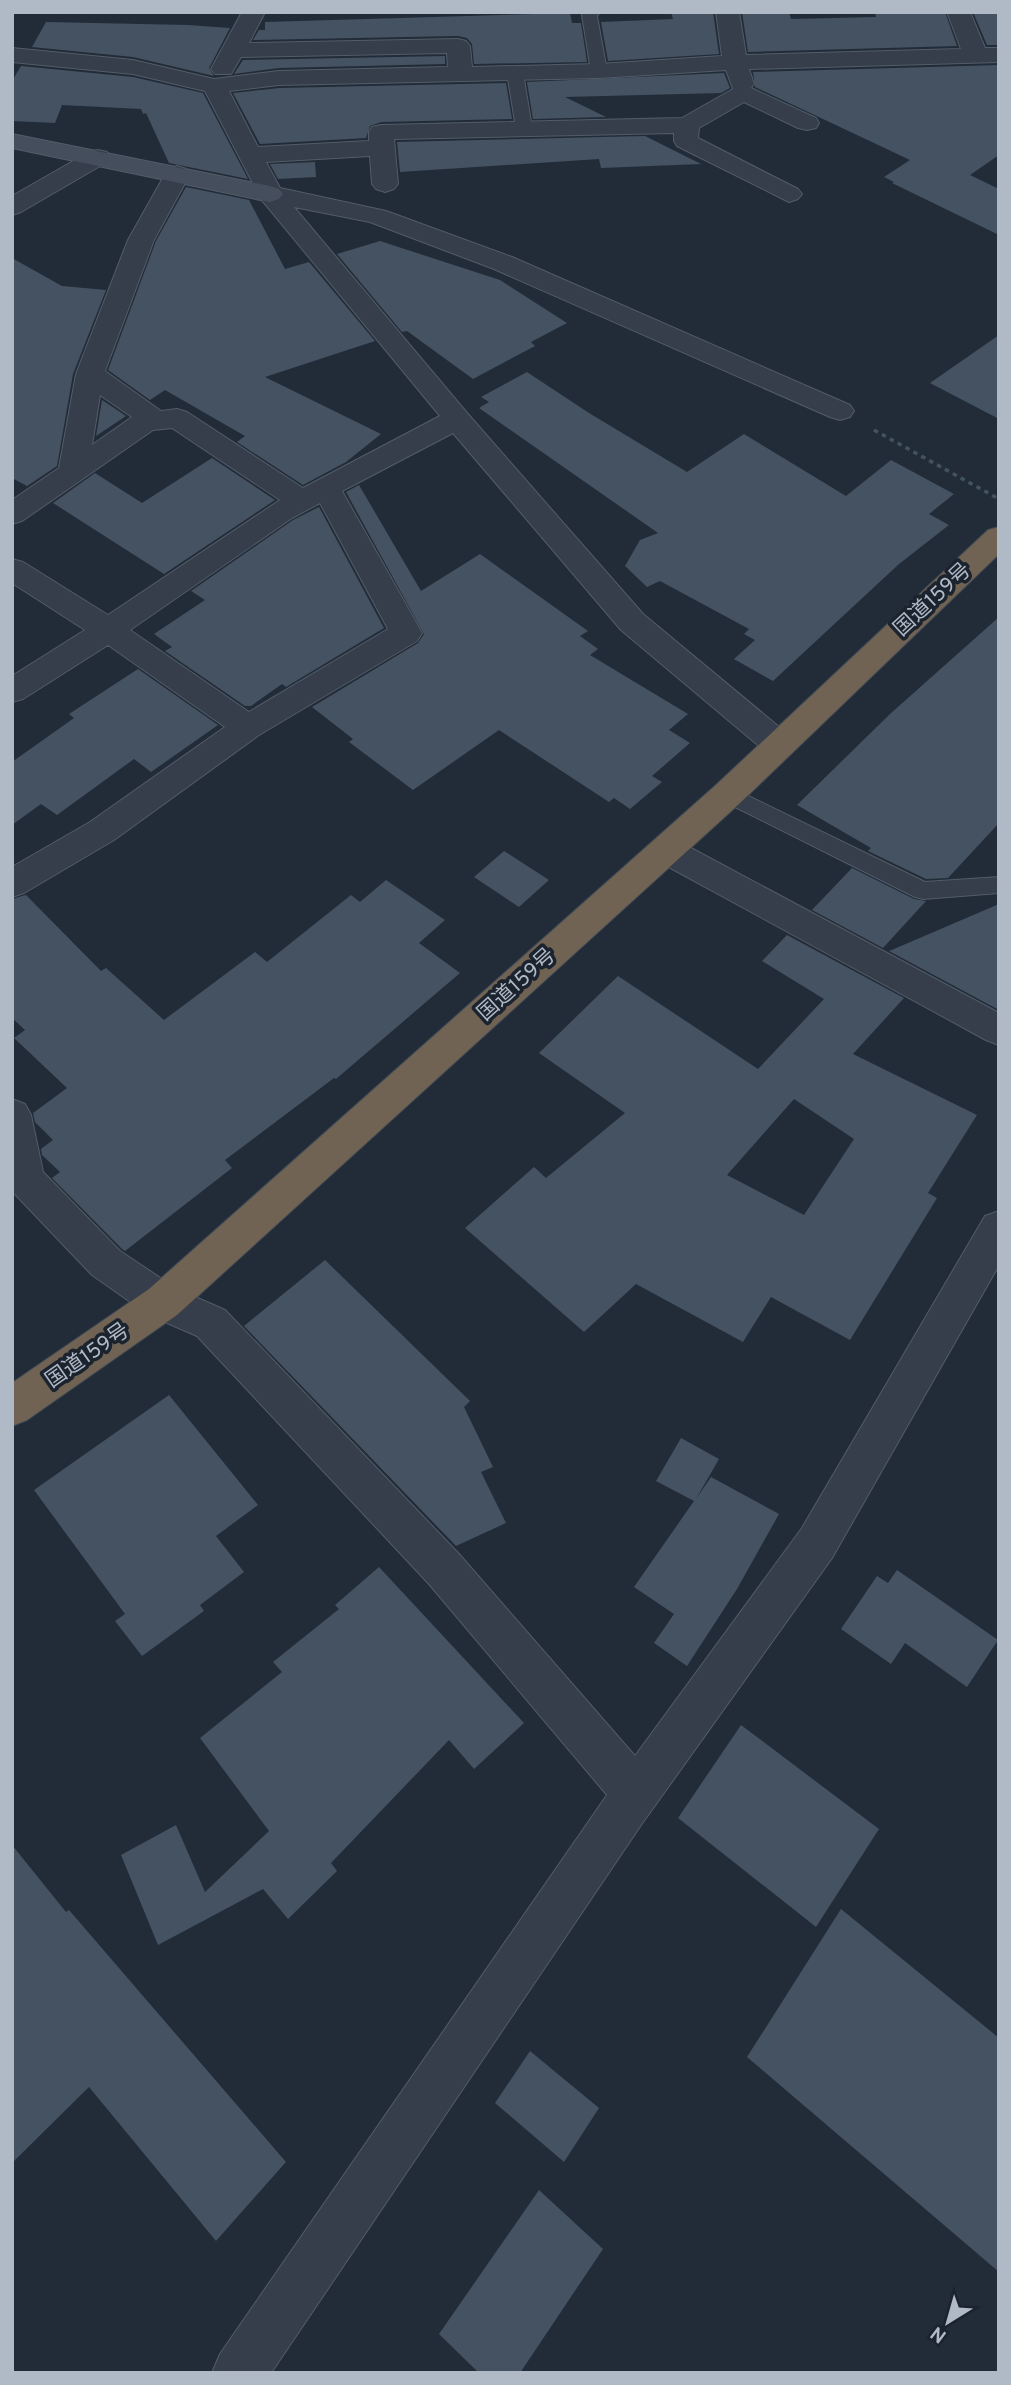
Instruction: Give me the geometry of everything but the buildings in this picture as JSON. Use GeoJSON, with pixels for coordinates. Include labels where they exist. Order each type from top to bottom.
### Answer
{"type":"FeatureCollection","features":[{"type":"Feature","properties":{"kind":"highway","name":"国道159号"},"geometry":{"type":"LineString","coordinates":[[12,1407],[163,1302],[728,794],[999,537]]}},
{"type":"Feature","properties":{"kind":"street"},"geometry":{"type":"LineString","coordinates":[[214,86],[254,12]]}},
{"type":"Feature","properties":{"kind":"street"},"geometry":{"type":"LineString","coordinates":[[727,12],[735,62],[744,93],[807,123]]}},
{"type":"Feature","properties":{"kind":"street"},"geometry":{"type":"LineString","coordinates":[[958,12],[987,56]]}},
{"type":"Feature","properties":{"kind":"street"},"geometry":{"type":"LineString","coordinates":[[233,50],[458,46],[461,74]]}},
{"type":"Feature","properties":{"kind":"street"},"geometry":{"type":"LineString","coordinates":[[12,55],[132,67],[214,86],[279,78],[599,71],[735,62],[987,56]]}},
{"type":"Feature","properties":{"kind":"street"},"geometry":{"type":"LineString","coordinates":[[214,86],[270,194],[457,419],[632,622],[778,744]]}},
{"type":"Feature","properties":{"kind":"street"},"geometry":{"type":"LineString","coordinates":[[385,184],[381,132],[687,125],[744,93]]}},
{"type":"Feature","properties":{"kind":"street"},"geometry":{"type":"LineString","coordinates":[[687,125],[686,141],[789,194]]}},
{"type":"Feature","properties":{"kind":"street"},"geometry":{"type":"LineString","coordinates":[[12,141],[377,216],[503,263],[840,411]]}},
{"type":"Feature","properties":{"kind":"street"},"geometry":{"type":"LineString","coordinates":[[249,155],[382,148]]}},
{"type":"Feature","properties":{"kind":"street"},"geometry":{"type":"LineString","coordinates":[[12,207],[98,158]]}},
{"type":"Feature","properties":{"kind":"street"},"geometry":{"type":"LineString","coordinates":[[73,472],[90,374],[141,240],[177,174]]}},
{"type":"Feature","properties":{"kind":"street"},"geometry":{"type":"LineString","coordinates":[[90,374],[156,421]]}},
{"type":"Feature","properties":{"kind":"street"},"geometry":{"type":"LineString","coordinates":[[12,514],[145,422],[177,418],[315,495],[406,633],[248,727],[102,831],[12,884]]}},
{"type":"Feature","properties":{"kind":"street"},"geometry":{"type":"LineString","coordinates":[[12,691],[108,630],[282,511],[457,419]]}},
{"type":"Feature","properties":{"kind":"street"},"geometry":{"type":"LineString","coordinates":[[12,569],[108,630],[248,727]]}},
{"type":"Feature","properties":{"kind":"street"},"geometry":{"type":"LineString","coordinates":[[666,850],[999,1030]]}},
{"type":"Feature","properties":{"kind":"street"},"geometry":{"type":"LineString","coordinates":[[12,1115],[25,1179],[106,1263],[163,1302],[211,1323],[444,1569],[637,1794]]}},
{"type":"Feature","properties":{"kind":"street"},"geometry":{"type":"LineString","coordinates":[[239,2373],[637,1794],[817,1543],[999,1228]]}},
{"type":"Feature","properties":{"kind":"lane"},"geometry":{"type":"LineString","coordinates":[[593,12],[589,15],[599,71]]}},
{"type":"Feature","properties":{"kind":"lane"},"geometry":{"type":"LineString","coordinates":[[515,73],[524,128]]}},
{"type":"Feature","properties":{"kind":"lane"},"geometry":{"type":"LineString","coordinates":[[728,794],[923,891],[999,885]]}},
{"type":"Feature","properties":{"kind":"path"},"geometry":{"type":"LineString","coordinates":[[840,411],[999,499]]}}]}
